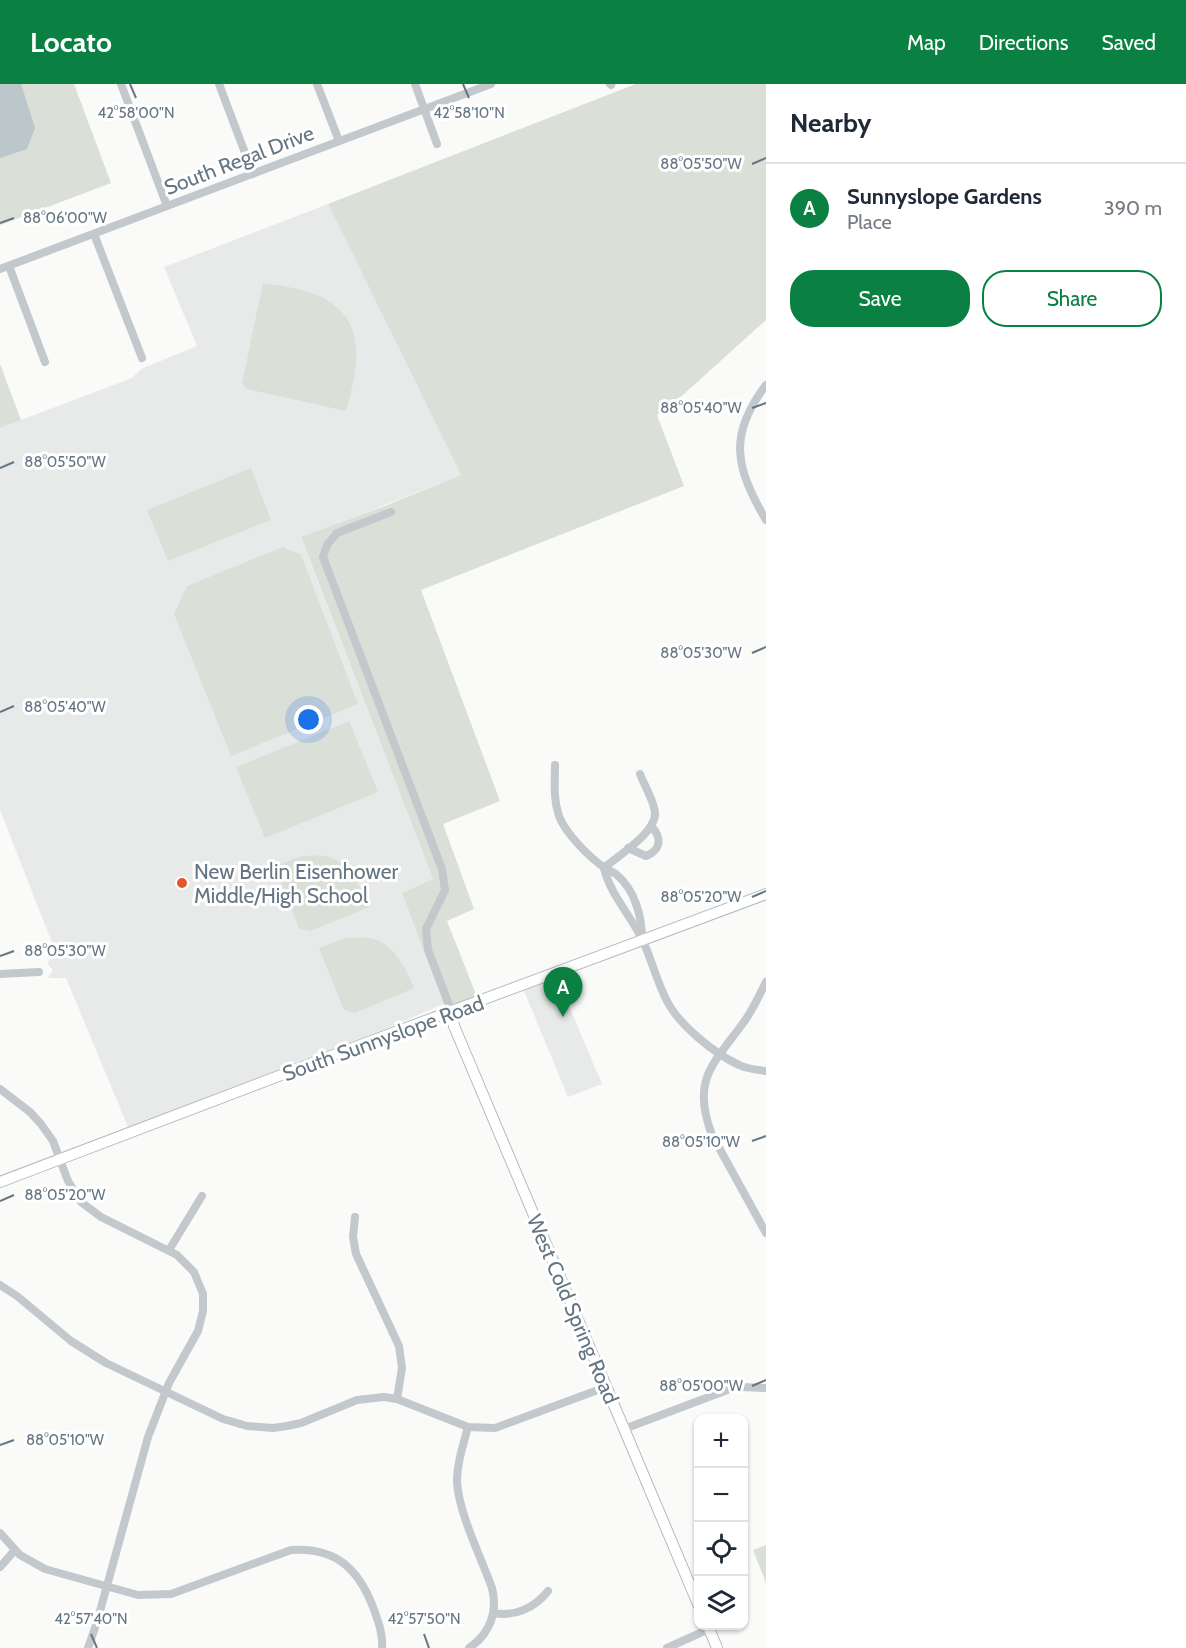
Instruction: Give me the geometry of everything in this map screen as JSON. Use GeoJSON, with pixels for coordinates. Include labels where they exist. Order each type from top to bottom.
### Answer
{"type":"FeatureCollection","features":[{"type":"Feature","properties":{"kind":"street"},"geometry":{"type":"LineString","coordinates":[[121,84],[167,206]]}},
{"type":"Feature","properties":{"kind":"street"},"geometry":{"type":"LineString","coordinates":[[219,84],[253,174]]}},
{"type":"Feature","properties":{"kind":"street"},"geometry":{"type":"LineString","coordinates":[[317,84],[339,141]]}},
{"type":"Feature","properties":{"kind":"street"},"geometry":{"type":"LineString","coordinates":[[415,84],[437,144]]}},
{"type":"Feature","properties":{"kind":"street","name":"South Regal Drive"},"geometry":{"type":"LineString","coordinates":[[0,269],[491,84]]}},
{"type":"Feature","properties":{"kind":"street"},"geometry":{"type":"LineString","coordinates":[[94,234],[142,358]]}},
{"type":"Feature","properties":{"kind":"street"},"geometry":{"type":"LineString","coordinates":[[9,266],[45,362]]}},
{"type":"Feature","properties":{"kind":"street"},"geometry":{"type":"LineString","coordinates":[[766,385],[751,405],[741,429],[740,450],[743,470],[766,520]]}},
{"type":"Feature","properties":{"kind":"street"},"geometry":{"type":"LineString","coordinates":[[391,512],[337,533],[327,545],[323,556],[442,869],[445,890],[426,929],[428,950],[452,1012]]}},
{"type":"Feature","properties":{"kind":"street"},"geometry":{"type":"LineString","coordinates":[[555,765],[554,798],[560,818],[573,838],[604,868],[618,875],[632,895],[642,917],[642,940]]}},
{"type":"Feature","properties":{"kind":"street"},"geometry":{"type":"LineString","coordinates":[[604,868],[652,827],[655,814],[640,774]]}},
{"type":"Feature","properties":{"kind":"street"},"geometry":{"type":"LineString","coordinates":[[628,848],[646,856],[652,854],[658,848],[660,841],[657,832],[652,827]]}},
{"type":"Feature","properties":{"kind":"street"},"geometry":{"type":"LineString","coordinates":[[604,868],[607,880],[642,940],[658,983],[676,1017],[689,1030],[740,1066],[766,1071]]}},
{"type":"Feature","properties":{"kind":"street","name":"South Sunnyslope Road"},"geometry":{"type":"LineString","coordinates":[[0,1182],[766,894]]}},
{"type":"Feature","properties":{"kind":"street"},"geometry":{"type":"LineString","coordinates":[[0,974],[39,972]]}},
{"type":"Feature","properties":{"kind":"street"},"geometry":{"type":"LineString","coordinates":[[766,982],[747,1017],[711,1067],[704,1084],[703,1100],[706,1120],[712,1135],[766,1233]]}},
{"type":"Feature","properties":{"kind":"street","name":"West Cold Spring Road"},"geometry":{"type":"LineString","coordinates":[[452,1012],[454,1026],[694,1592]]}},
{"type":"Feature","properties":{"kind":"street"},"geometry":{"type":"LineString","coordinates":[[0,1089],[36,1118],[53,1141],[73,1192],[86,1208],[182,1258],[200,1283],[204,1303],[198,1331],[165,1392],[148,1437],[88,1648]]}},
{"type":"Feature","properties":{"kind":"street"},"geometry":{"type":"LineString","coordinates":[[169,1250],[202,1196]]}},
{"type":"Feature","properties":{"kind":"street"},"geometry":{"type":"LineString","coordinates":[[356,1217],[353,1237],[356,1254],[399,1346],[402,1368],[398,1399]]}},
{"type":"Feature","properties":{"kind":"street"},"geometry":{"type":"LineString","coordinates":[[0,1285],[85,1351],[106,1363],[223,1419],[260,1428],[301,1423],[366,1398],[384,1396],[398,1399],[468,1427],[495,1428],[606,1387]]}},
{"type":"Feature","properties":{"kind":"street"},"geometry":{"type":"LineString","coordinates":[[624,1429],[730,1389],[766,1388]]}},
{"type":"Feature","properties":{"kind":"street"},"geometry":{"type":"LineString","coordinates":[[468,1427],[458,1467],[458,1491],[495,1601],[494,1613],[484,1635],[469,1648]]}},
{"type":"Feature","properties":{"kind":"street"},"geometry":{"type":"LineString","coordinates":[[0,1533],[15,1550],[45,1569],[138,1595],[171,1594],[282,1553],[302,1550],[318,1551],[349,1567],[360,1580],[380,1625],[382,1648]]}},
{"type":"Feature","properties":{"kind":"street"},"geometry":{"type":"LineString","coordinates":[[0,1567],[15,1550]]}},
{"type":"Feature","properties":{"kind":"street"},"geometry":{"type":"LineString","coordinates":[[494,1613],[510,1614],[523,1610],[539,1602],[548,1591]]}},
{"type":"Feature","properties":{"kind":"street"},"geometry":{"type":"LineString","coordinates":[[667,1648],[702,1630]]}},
{"type":"Feature","properties":{"kind":"street"},"geometry":{"type":"LineString","coordinates":[[709,1630],[717,1648]]}},
{"type":"Feature","properties":{"kind":"shaded area"},"geometry":{"type":"Polygon","coordinates":[[[0,84],[74,84],[111,183],[0,225],[0,84]]]}},
{"type":"Feature","properties":{"kind":"shaded area"},"geometry":{"type":"Polygon","coordinates":[[[0,84],[21,84],[35,128],[27,149],[0,158],[0,84]]]}},
{"type":"Feature","properties":{"kind":"shaded area"},"geometry":{"type":"Polygon","coordinates":[[[636,84],[766,84],[766,320],[675,402],[657,415],[684,486],[421,590],[500,801],[443,824],[474,909],[447,921],[479,1002],[447,1014],[402,893],[433,879],[301,537],[461,475],[328,204],[636,84]]]}},
{"type":"Feature","properties":{"kind":"shaded area"},"geometry":{"type":"Polygon","coordinates":[[[328,204],[461,475],[301,538],[433,879],[402,893],[443,1004],[393,1026],[128,1127],[66,978],[48,978],[53,970],[47,963],[56,953],[0,810],[0,428],[132,378],[141,369],[197,346],[164,267],[328,204]]]}},
{"type":"Feature","properties":{"kind":"shaded area"},"geometry":{"type":"Polygon","coordinates":[[[263,283],[317,295],[334,305],[346,317],[353,330],[356,361],[346,411],[247,389],[242,384],[263,283]]]}},
{"type":"Feature","properties":{"kind":"shaded area"},"geometry":{"type":"Polygon","coordinates":[[[0,364],[21,420],[0,428],[0,364]]]}},
{"type":"Feature","properties":{"kind":"shaded area"},"geometry":{"type":"Polygon","coordinates":[[[251,468],[271,520],[168,561],[147,510],[251,468]]]}},
{"type":"Feature","properties":{"kind":"shaded area"},"geometry":{"type":"Polygon","coordinates":[[[283,547],[301,555],[358,704],[231,756],[174,614],[187,586],[283,547]]]}},
{"type":"Feature","properties":{"kind":"shaded area"},"geometry":{"type":"Polygon","coordinates":[[[349,721],[378,792],[265,838],[236,767],[349,721]]]}},
{"type":"Feature","properties":{"kind":"shaded area"},"geometry":{"type":"Polygon","coordinates":[[[301,856],[324,856],[340,862],[358,883],[369,907],[310,931],[299,928],[275,866],[301,856]]]}},
{"type":"Feature","properties":{"kind":"shaded area"},"geometry":{"type":"Polygon","coordinates":[[[345,938],[369,938],[385,944],[398,957],[414,988],[355,1013],[344,1010],[319,948],[345,938]]]}},
{"type":"Feature","properties":{"kind":"shaded area"},"geometry":{"type":"Polygon","coordinates":[[[555,973],[602,1084],[568,1097],[522,986],[555,973]]]}},
{"type":"Feature","properties":{"kind":"shaded area"},"geometry":{"type":"Polygon","coordinates":[[[766,1545],[766,1583],[753,1550],[766,1545]]]}},
{"type":"Feature","properties":{"kind":"place","name":"New Berlin Eisenhower Middle/High School"},"geometry":{"type":"Point","coordinates":[182,883]}},
{"type":"Feature","properties":{"kind":"place","name":"Sunnyslope Gardens"},"geometry":{"type":"Point","coordinates":[563,1017]}}]}
